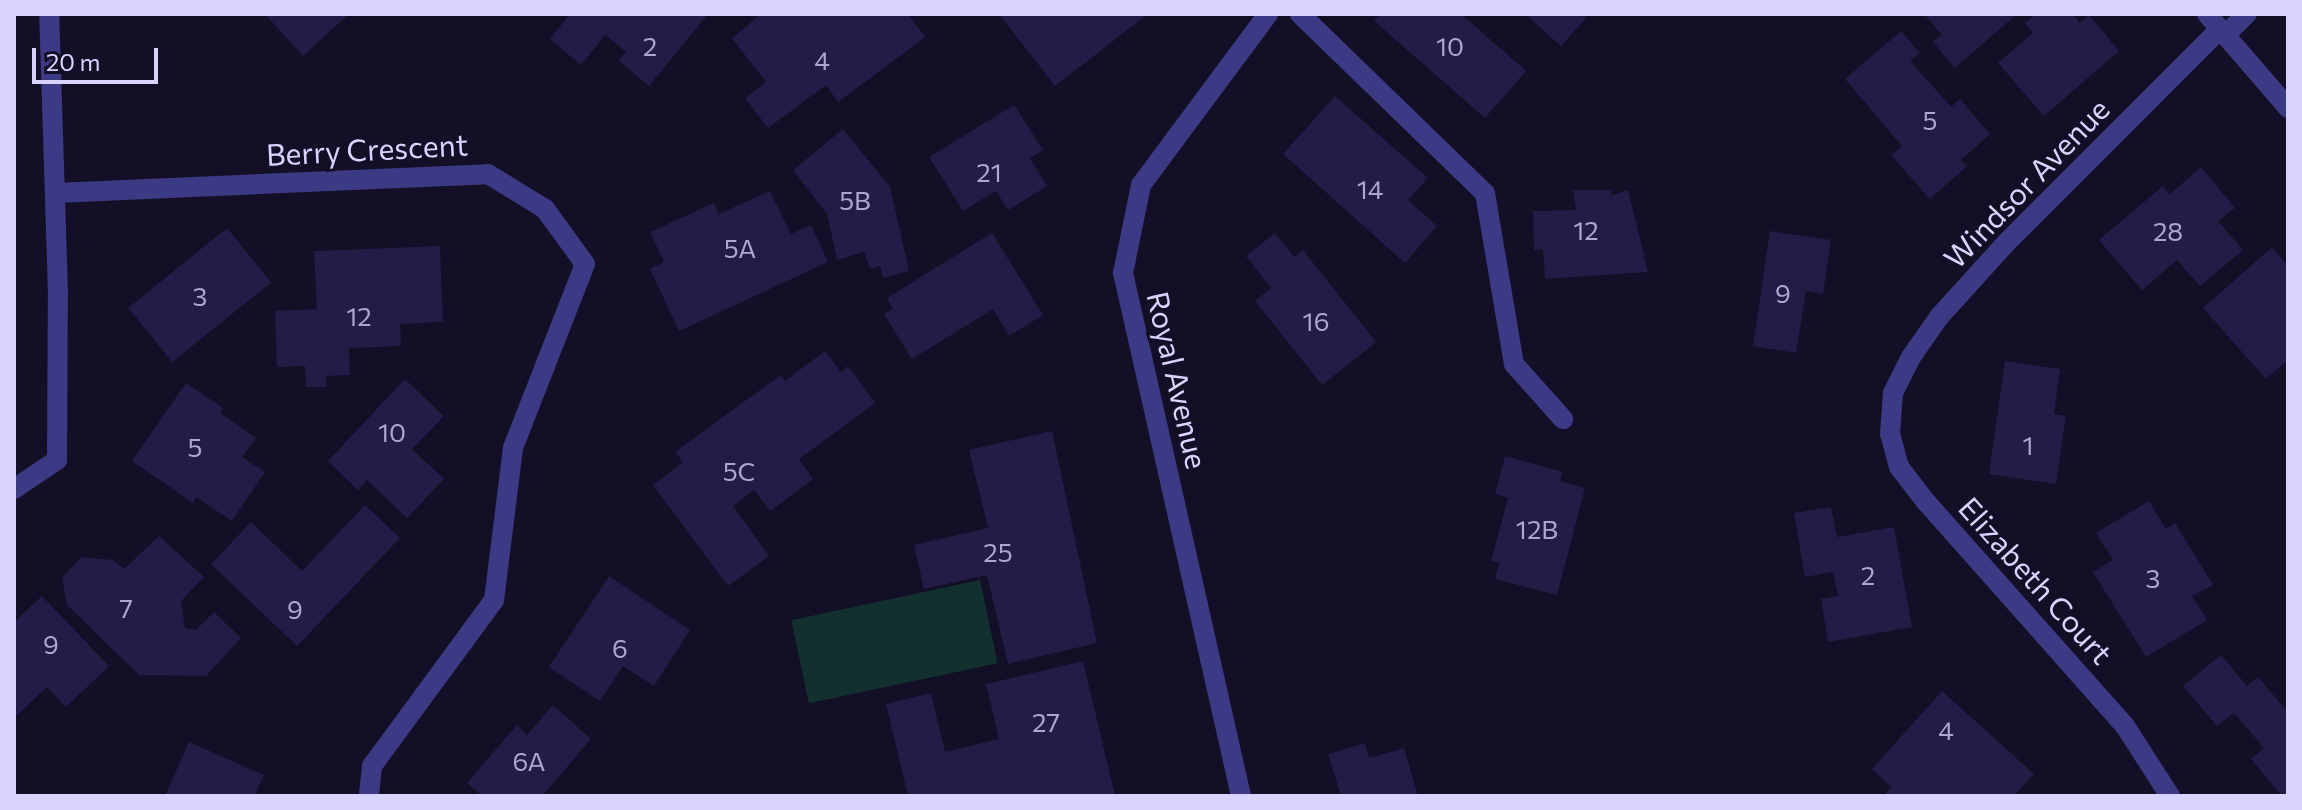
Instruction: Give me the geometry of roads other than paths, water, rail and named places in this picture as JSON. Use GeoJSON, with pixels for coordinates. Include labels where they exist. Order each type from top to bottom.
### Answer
{"type":"FeatureCollection","features":[{"type":"Feature","properties":{"kind":"street"},"geometry":{"type":"LineString","coordinates":[[14,489],[57,460],[56,193],[49,14]]}},
{"type":"Feature","properties":{"kind":"street","name":"Royal Avenue"},"geometry":{"type":"LineString","coordinates":[[1241,796],[1123,273],[1141,185],[1268,14]]}},
{"type":"Feature","properties":{"kind":"street"},"geometry":{"type":"LineString","coordinates":[[1300,14],[1485,193],[1514,364],[1563,419]]}},
{"type":"Feature","properties":{"kind":"street","name":"Windsor Avenue"},"geometry":{"type":"LineString","coordinates":[[1893,393],[1911,357],[1939,317],[2007,242],[2218,26],[2247,14]]}},
{"type":"Feature","properties":{"kind":"street"},"geometry":{"type":"LineString","coordinates":[[2218,26],[2288,108]]}},
{"type":"Feature","properties":{"kind":"street","name":"Berry Crescent"},"geometry":{"type":"LineString","coordinates":[[56,193],[488,174],[545,209],[585,264],[513,448],[494,600],[372,766],[369,796]]}},
{"type":"Feature","properties":{"kind":"street","name":"Elizabeth Court"},"geometry":{"type":"LineString","coordinates":[[1893,393],[1890,434],[1899,467],[1926,502],[2125,726],[2170,796]]}}]}
